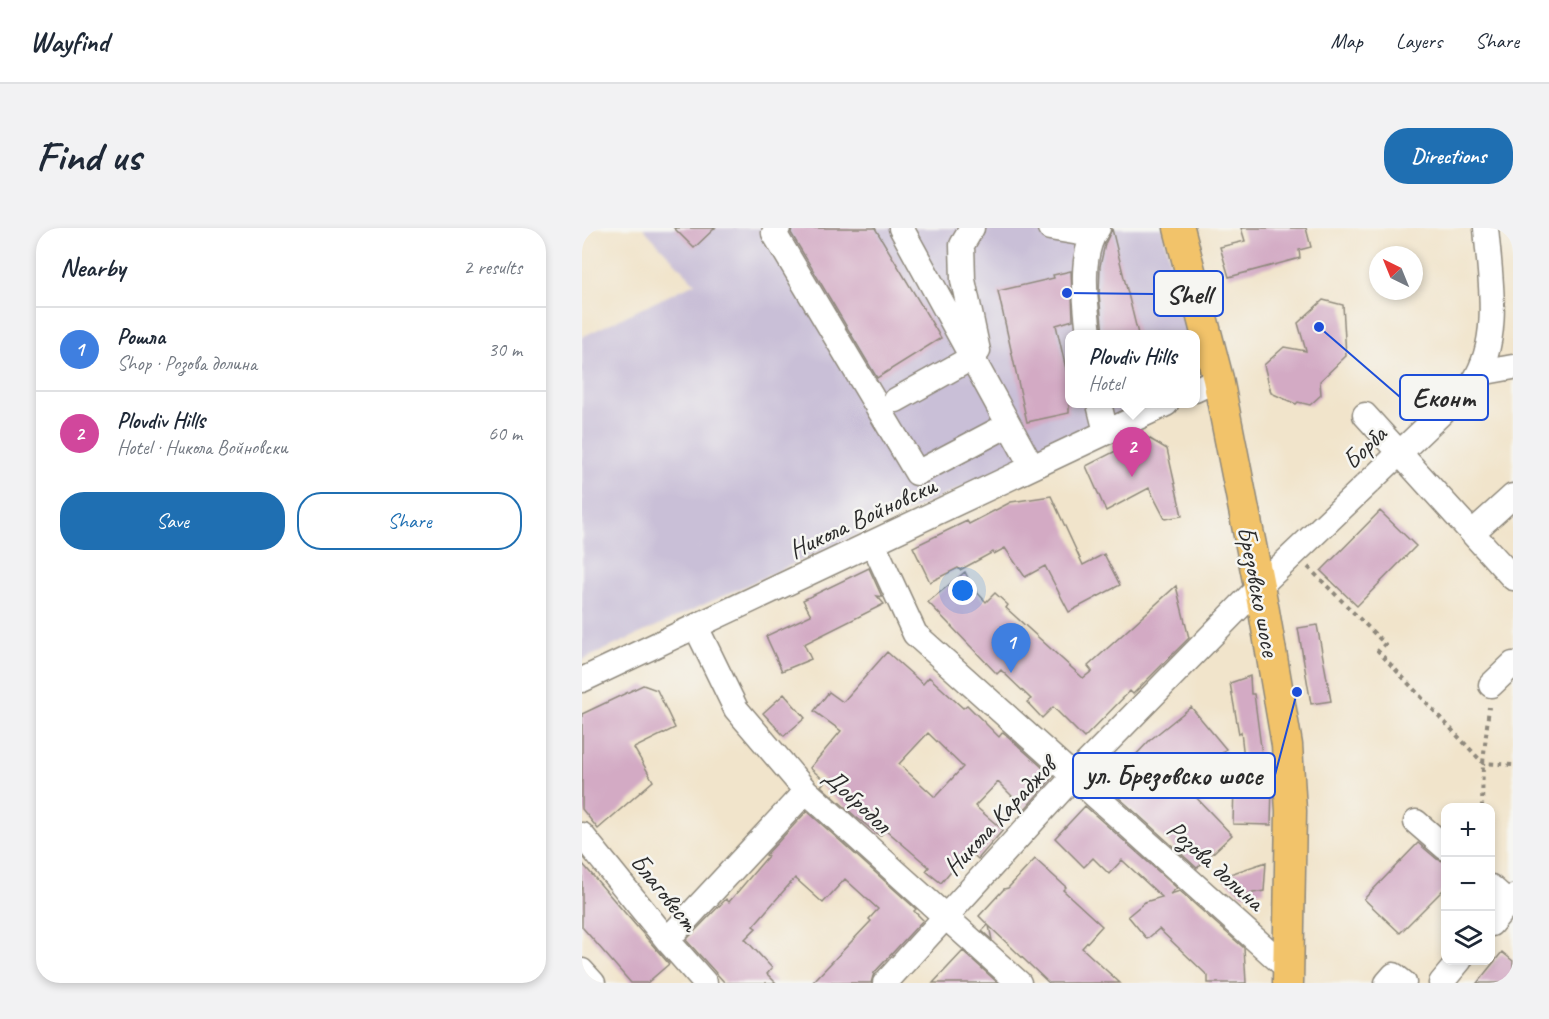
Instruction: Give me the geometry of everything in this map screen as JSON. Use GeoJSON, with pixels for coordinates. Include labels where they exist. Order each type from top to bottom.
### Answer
{"type":"FeatureCollection","features":[{"type":"Feature","properties":{"kind":"main road","name":"Брезовско шосе"},"geometry":{"type":"LineString","coordinates":[[1179,228],[1197,330]]}},
{"type":"Feature","properties":{"kind":"main road","name":"Брезовско шосе"},"geometry":{"type":"LineString","coordinates":[[1200,349],[1206,384],[1259,588],[1287,745],[1291,811],[1285,973]]}},
{"type":"Feature","properties":{"kind":"street"},"geometry":{"type":"LineString","coordinates":[[778,228],[774,233],[917,473],[1008,425]]}},
{"type":"Feature","properties":{"kind":"street"},"geometry":{"type":"LineString","coordinates":[[901,228],[1032,467]]}},
{"type":"Feature","properties":{"kind":"street"},"geometry":{"type":"LineString","coordinates":[[972,228],[962,245],[963,280],[978,367]]}},
{"type":"Feature","properties":{"kind":"street"},"geometry":{"type":"LineString","coordinates":[[1050,228],[1095,232],[1084,277],[1089,330]]}},
{"type":"Feature","properties":{"kind":"street","name":"Борба"},"geometry":{"type":"LineString","coordinates":[[1259,588],[1473,383],[1480,373],[1486,355],[1492,313],[1486,228]]}},
{"type":"Feature","properties":{"kind":"street"},"geometry":{"type":"LineString","coordinates":[[896,400],[978,367]]}},
{"type":"Feature","properties":{"kind":"street"},"geometry":{"type":"LineString","coordinates":[[1480,373],[1513,367]]}},
{"type":"Feature","properties":{"kind":"street"},"geometry":{"type":"LineString","coordinates":[[1100,408],[1106,432]]}},
{"type":"Feature","properties":{"kind":"street","name":"Никола Войновски"},"geometry":{"type":"LineString","coordinates":[[582,680],[1157,408]]}},
{"type":"Feature","properties":{"kind":"street"},"geometry":{"type":"LineString","coordinates":[[1365,415],[1513,578]]}},
{"type":"Feature","properties":{"kind":"street"},"geometry":{"type":"LineString","coordinates":[[1472,533],[1513,496]]}},
{"type":"Feature","properties":{"kind":"street","name":"Розова долина"},"geometry":{"type":"LineString","coordinates":[[873,543],[915,634],[1074,776],[1285,973]]}},
{"type":"Feature","properties":{"kind":"street","name":"Никола Караджов"},"geometry":{"type":"LineString","coordinates":[[885,983],[1074,776],[1259,588]]}},
{"type":"Feature","properties":{"kind":"street","name":"Добродол"},"geometry":{"type":"LineString","coordinates":[[696,627],[736,710],[806,791],[1019,983]]}},
{"type":"Feature","properties":{"kind":"street"},"geometry":{"type":"LineString","coordinates":[[1491,685],[1513,664]]}},
{"type":"Feature","properties":{"kind":"street"},"geometry":{"type":"LineString","coordinates":[[667,940],[806,791]]}},
{"type":"Feature","properties":{"kind":"street"},"geometry":{"type":"LineString","coordinates":[[1416,822],[1441,844]]}},
{"type":"Feature","properties":{"kind":"street","name":"Благовест"},"geometry":{"type":"LineString","coordinates":[[582,836],[667,940],[697,981]]}},
{"type":"Feature","properties":{"kind":"street"},"geometry":{"type":"LineString","coordinates":[[1495,915],[1504,896]]}},
{"type":"Feature","properties":{"kind":"street"},"geometry":{"type":"LineString","coordinates":[[1441,983],[1456,965]]}},
{"type":"Feature","properties":{"kind":"street"},"geometry":{"type":"LineString","coordinates":[[582,971],[593,983]]}},
{"type":"Feature","properties":{"kind":"street"},"geometry":{"type":"LineString","coordinates":[[1386,983],[1394,975],[1404,983]]}},
{"type":"Feature","properties":{"kind":"path"},"geometry":{"type":"LineString","coordinates":[[1295,553],[1385,644],[1378,651],[1484,763],[1513,765]]}},
{"type":"Feature","properties":{"kind":"path"},"geometry":{"type":"LineString","coordinates":[[1482,803],[1491,685]]}},
{"type":"Feature","properties":{"kind":"shaded area"},"geometry":{"type":"Polygon","coordinates":[[[643,228],[1162,228],[1187,330],[1065,330],[1065,408],[1136,408],[582,660],[582,337],[695,283],[643,228]]]}},
{"type":"Feature","properties":{"kind":"building"},"geometry":{"type":"Polygon","coordinates":[[[674,228],[715,228],[694,248],[674,228]]]}},
{"type":"Feature","properties":{"kind":"building"},"geometry":{"type":"Polygon","coordinates":[[[792,228],[875,228],[941,338],[877,378],[791,233],[792,228]]]}},
{"type":"Feature","properties":{"kind":"building"},"geometry":{"type":"Polygon","coordinates":[[[1241,228],[1306,228],[1311,247],[1299,250],[1300,258],[1229,277],[1220,247],[1245,241],[1241,228]]]}},
{"type":"Feature","properties":{"kind":"building"},"geometry":{"type":"Polygon","coordinates":[[[1112,229],[1137,330],[1103,330],[1099,294],[1100,266],[1105,244],[1112,229]]]}},
{"type":"Feature","properties":{"kind":"building"},"geometry":{"type":"Polygon","coordinates":[[[1071,271],[1073,320],[1056,325],[1065,364],[1065,408],[1069,408],[1069,413],[1027,422],[998,291],[1054,278],[1053,275],[1071,271]]]}},
{"type":"Feature","properties":{"kind":"building"},"geometry":{"type":"Polygon","coordinates":[[[1323,300],[1343,305],[1346,356],[1320,381],[1321,395],[1310,405],[1298,402],[1296,404],[1271,393],[1264,365],[1284,347],[1306,351],[1298,323],[1323,300]]]}},
{"type":"Feature","properties":{"kind":"building"},"geometry":{"type":"Polygon","coordinates":[[[1145,436],[1167,449],[1182,516],[1165,519],[1149,488],[1106,511],[1086,466],[1145,436]]]}},
{"type":"Feature","properties":{"kind":"building"},"geometry":{"type":"Polygon","coordinates":[[[1051,496],[1083,565],[1104,554],[1120,585],[1069,612],[1045,566],[1025,577],[1005,548],[930,582],[913,547],[967,521],[969,524],[1011,502],[1051,496]]]}},
{"type":"Feature","properties":{"kind":"building"},"geometry":{"type":"Polygon","coordinates":[[[1380,511],[1416,546],[1357,606],[1321,571],[1380,511]]]}},
{"type":"Feature","properties":{"kind":"building"},"geometry":{"type":"Polygon","coordinates":[[[869,568],[882,597],[877,596],[884,604],[804,644],[811,659],[782,671],[766,636],[811,615],[803,600],[869,568]]]}},
{"type":"Feature","properties":{"kind":"building"},"geometry":{"type":"Polygon","coordinates":[[[965,572],[973,588],[986,602],[995,593],[1008,605],[1006,608],[1083,678],[1092,671],[1088,666],[1176,586],[1189,638],[1133,694],[1130,691],[1084,738],[1053,707],[1042,718],[1027,702],[1031,699],[1001,670],[997,674],[928,602],[965,572]]]}},
{"type":"Feature","properties":{"kind":"building"},"geometry":{"type":"Polygon","coordinates":[[[1317,625],[1331,701],[1311,704],[1298,628],[1317,625]]]}},
{"type":"Feature","properties":{"kind":"building"},"geometry":{"type":"Polygon","coordinates":[[[887,652],[923,684],[929,677],[963,708],[967,705],[999,737],[1003,732],[1053,777],[1025,809],[998,782],[975,806],[1003,830],[978,859],[968,850],[941,883],[926,871],[929,867],[886,830],[880,836],[856,817],[821,786],[825,781],[810,768],[841,731],[814,711],[829,692],[843,702],[887,652]],[[928,733],[899,764],[935,797],[963,767],[928,733]]]}},
{"type":"Feature","properties":{"kind":"building"},"geometry":{"type":"Polygon","coordinates":[[[1250,676],[1266,785],[1272,785],[1271,825],[1233,824],[1234,784],[1247,785],[1241,732],[1239,734],[1230,683],[1250,676]]]}},
{"type":"Feature","properties":{"kind":"building"},"geometry":{"type":"Polygon","coordinates":[[[643,685],[657,690],[675,728],[634,748],[653,781],[598,829],[582,809],[582,714],[643,685]]]}},
{"type":"Feature","properties":{"kind":"building"},"geometry":{"type":"Polygon","coordinates":[[[784,694],[805,718],[784,736],[763,713],[784,694]]]}},
{"type":"Feature","properties":{"kind":"building"},"geometry":{"type":"Polygon","coordinates":[[[1191,707],[1226,749],[1189,790],[1232,835],[1197,868],[1106,786],[1150,740],[1191,707]]]}},
{"type":"Feature","properties":{"kind":"building"},"geometry":{"type":"Polygon","coordinates":[[[1085,806],[1177,888],[1170,894],[1180,891],[1244,948],[1246,983],[1208,983],[1208,976],[1159,929],[1147,939],[1128,916],[1145,902],[1162,897],[1122,860],[1109,874],[1093,858],[1084,867],[1055,838],[1085,806]]]}},
{"type":"Feature","properties":{"kind":"building"},"geometry":{"type":"Polygon","coordinates":[[[807,811],[916,909],[914,911],[923,920],[874,973],[871,983],[812,983],[871,921],[869,919],[878,909],[845,879],[823,903],[795,878],[753,926],[756,928],[745,939],[772,968],[767,974],[776,983],[725,983],[686,940],[726,899],[729,902],[768,856],[766,855],[807,811]]]}},
{"type":"Feature","properties":{"kind":"building"},"geometry":{"type":"Polygon","coordinates":[[[1418,843],[1441,860],[1441,892],[1400,933],[1364,899],[1418,843]]]}},
{"type":"Feature","properties":{"kind":"building"},"geometry":{"type":"Polygon","coordinates":[[[1035,859],[1066,887],[1063,890],[1102,926],[1082,948],[1120,983],[1049,983],[989,926],[992,940],[982,931],[988,925],[979,916],[1035,859]]]}},
{"type":"Feature","properties":{"kind":"building"},"geometry":{"type":"Polygon","coordinates":[[[1266,862],[1264,891],[1242,895],[1221,877],[1266,862]]]}},
{"type":"Feature","properties":{"kind":"building"},"geometry":{"type":"Polygon","coordinates":[[[582,863],[669,964],[647,983],[631,983],[582,927],[582,863]]]}},
{"type":"Feature","properties":{"kind":"building"},"geometry":{"type":"Polygon","coordinates":[[[963,951],[998,983],[933,983],[963,951]]]}},
{"type":"Feature","properties":{"kind":"building"},"geometry":{"type":"Polygon","coordinates":[[[1502,952],[1513,961],[1513,983],[1477,983],[1492,965],[1495,965],[1495,961],[1502,952]]]}},
{"type":"Feature","properties":{"kind":"place","name":"Shell"},"geometry":{"type":"Point","coordinates":[1067,293]}},
{"type":"Feature","properties":{"kind":"place","name":"Еконт"},"geometry":{"type":"Point","coordinates":[1319,327]}},
{"type":"Feature","properties":{"kind":"place","name":"Plovdiv Hills"},"geometry":{"type":"Point","coordinates":[1132,477]}},
{"type":"Feature","properties":{"kind":"place","name":"Рошла"},"geometry":{"type":"Point","coordinates":[1011,673]}},
{"type":"Feature","properties":{"kind":"place","name":"ул. Брезовско шосе"},"geometry":{"type":"Point","coordinates":[1297,692]}}]}
